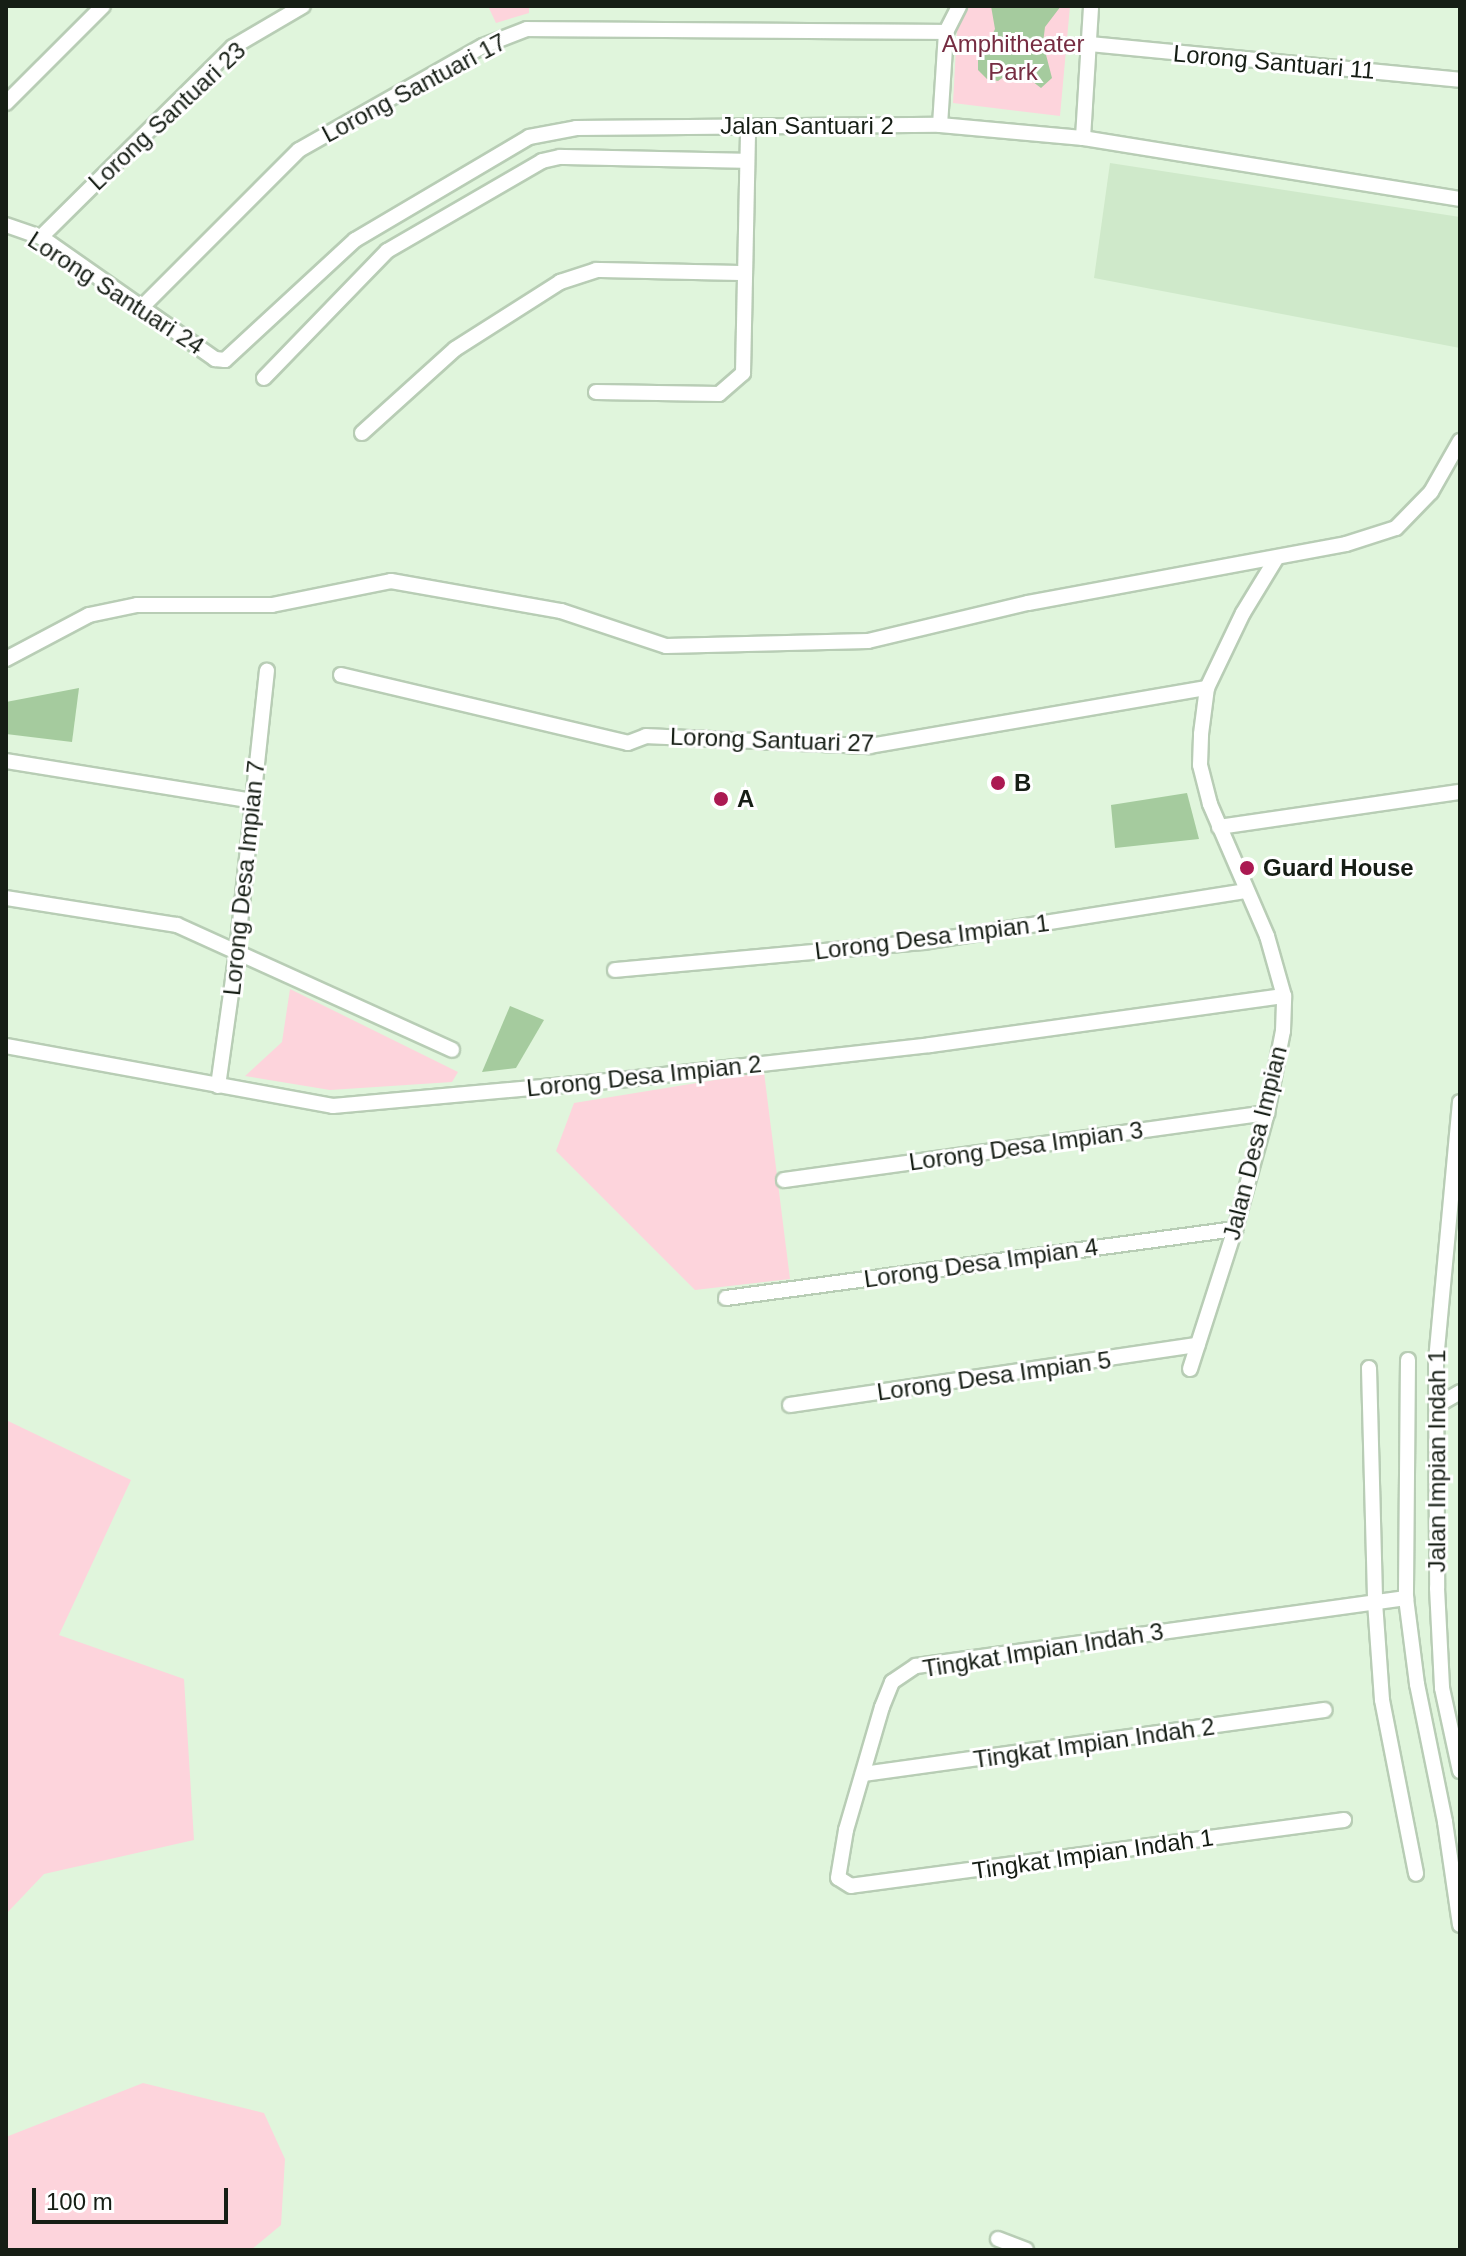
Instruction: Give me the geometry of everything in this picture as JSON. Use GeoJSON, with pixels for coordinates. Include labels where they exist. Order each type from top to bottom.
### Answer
{"type":"FeatureCollection","features":[{"type":"Feature","properties":{"kind":"street"},"geometry":{"type":"LineString","coordinates":[[6,103],[103,6]]}},
{"type":"Feature","properties":{"kind":"street","name":"Lorong Santuari 23"},"geometry":{"type":"LineString","coordinates":[[41,237],[233,47],[303,6]]}},
{"type":"Feature","properties":{"kind":"street"},"geometry":{"type":"LineString","coordinates":[[940,125],[946,32],[959,6]]}},
{"type":"Feature","properties":{"kind":"street"},"geometry":{"type":"LineString","coordinates":[[1083,138],[1091,6]]}},
{"type":"Feature","properties":{"kind":"street","name":"Lorong Santuari 17"},"geometry":{"type":"LineString","coordinates":[[141,308],[299,150],[483,46],[527,29],[946,32]]}},
{"type":"Feature","properties":{"kind":"street","name":"Lorong Santuari 11"},"geometry":{"type":"LineString","coordinates":[[1089,44],[1460,80]]}},
{"type":"Feature","properties":{"kind":"street","name":"Jalan Santuari 2"},"geometry":{"type":"LineString","coordinates":[[225,360],[355,240],[529,137],[576,128],[940,125],[1083,138],[1460,199]]}},
{"type":"Feature","properties":{"kind":"street"},"geometry":{"type":"LineString","coordinates":[[596,392],[719,394],[743,373],[748,126]]}},
{"type":"Feature","properties":{"kind":"street"},"geometry":{"type":"LineString","coordinates":[[264,378],[387,251],[542,161],[560,157],[747,161]]}},
{"type":"Feature","properties":{"kind":"street","name":"Lorong Santuari 24"},"geometry":{"type":"LineString","coordinates":[[6,225],[41,237],[215,359],[225,360]]}},
{"type":"Feature","properties":{"kind":"street"},"geometry":{"type":"LineString","coordinates":[[362,433],[455,349],[578,275],[596,270],[745,273]]}},
{"type":"Feature","properties":{"kind":"street"},"geometry":{"type":"LineString","coordinates":[[6,659],[89,615],[137,605],[272,605],[391,581],[561,611],[666,646],[868,641],[1028,603],[1276,559],[1346,544],[1396,528],[1431,492],[1460,441]]}},
{"type":"Feature","properties":{"kind":"street"},"geometry":{"type":"LineString","coordinates":[[1207,688],[1243,613],[1276,559]]}},
{"type":"Feature","properties":{"kind":"street","name":"Lorong Desa Impian 7"},"geometry":{"type":"LineString","coordinates":[[218,1086],[237,951],[267,671]]}},
{"type":"Feature","properties":{"kind":"street","name":"Lorong Santuari 27"},"geometry":{"type":"LineString","coordinates":[[341,675],[628,743],[646,736],[870,746],[1207,688]]}},
{"type":"Feature","properties":{"kind":"street","name":"Jalan Desa Impian"},"geometry":{"type":"LineString","coordinates":[[1190,1369],[1235,1229],[1267,1113],[1283,1031],[1284,996],[1267,936],[1219,827],[1200,765],[1207,688]]}},
{"type":"Feature","properties":{"kind":"street"},"geometry":{"type":"LineString","coordinates":[[6,761],[252,801]]}},
{"type":"Feature","properties":{"kind":"street"},"geometry":{"type":"LineString","coordinates":[[1219,827],[1460,792]]}},
{"type":"Feature","properties":{"kind":"street","name":"Lorong Desa Impian 1"},"geometry":{"type":"LineString","coordinates":[[615,970],[924,942],[1246,891]]}},
{"type":"Feature","properties":{"kind":"street"},"geometry":{"type":"LineString","coordinates":[[6,898],[177,925],[452,1050]]}},
{"type":"Feature","properties":{"kind":"street","name":"Lorong Desa Impian 2"},"geometry":{"type":"LineString","coordinates":[[6,1046],[333,1106],[619,1080],[930,1045],[1284,996]]}},
{"type":"Feature","properties":{"kind":"street","name":"Jalan Impian Indah 1"},"geometry":{"type":"LineString","coordinates":[[1460,1102],[1436,1359],[1437,1588],[1442,1688],[1460,1771]]}},
{"type":"Feature","properties":{"kind":"street","name":"Lorong Desa Impian 3"},"geometry":{"type":"LineString","coordinates":[[784,1180],[1267,1113]]}},
{"type":"Feature","properties":{"kind":"street","name":"Lorong Desa Impian 4"},"geometry":{"type":"LineString","coordinates":[[726,1298],[1235,1229]]}},
{"type":"Feature","properties":{"kind":"street","name":"Lorong Desa Impian 5"},"geometry":{"type":"LineString","coordinates":[[790,1405],[1198,1345]]}},
{"type":"Feature","properties":{"kind":"street","name":"Jalan Impian Indah 1"},"geometry":{"type":"LineString","coordinates":[[1408,1360],[1406,1598],[1417,1684],[1445,1822],[1460,1925]]}},
{"type":"Feature","properties":{"kind":"street"},"geometry":{"type":"LineString","coordinates":[[1369,1368],[1375,1602],[1382,1700],[1416,1874]]}},
{"type":"Feature","properties":{"kind":"street"},"geometry":{"type":"LineString","coordinates":[[1436,1406],[1460,1392]]}},
{"type":"Feature","properties":{"kind":"street","name":"Tingkat Impian Indah 3"},"geometry":{"type":"LineString","coordinates":[[843,1883],[838,1878],[846,1830],[892,1682],[916,1666],[1406,1598]]}},
{"type":"Feature","properties":{"kind":"street","name":"Tingkat Impian Indah 2"},"geometry":{"type":"LineString","coordinates":[[863,1774],[1325,1710]]}},
{"type":"Feature","properties":{"kind":"street"},"geometry":{"type":"LineString","coordinates":[[1445,1822],[1460,1819]]}},
{"type":"Feature","properties":{"kind":"street","name":"Tingkat Impian Indah 1"},"geometry":{"type":"LineString","coordinates":[[843,1883],[865,1884],[1344,1820]]}},
{"type":"Feature","properties":{"kind":"street"},"geometry":{"type":"LineString","coordinates":[[998,2239],[1026,2250]]}},
{"type":"Feature","properties":{"kind":"shaded area"},"geometry":{"type":"Polygon","coordinates":[[[991,6],[1061,6],[1045,27],[1043,43],[1052,78],[1041,88],[1020,72],[1012,71],[998,81],[987,79],[978,70],[978,54],[995,29],[991,6]]]}},
{"type":"Feature","properties":{"kind":"shaded area"},"geometry":{"type":"Polygon","coordinates":[[[1110,163],[1460,217],[1460,348],[1094,278],[1110,163]]]}},
{"type":"Feature","properties":{"kind":"shaded area"},"geometry":{"type":"Polygon","coordinates":[[[79,688],[72,742],[6,734],[6,702],[79,688]]]}},
{"type":"Feature","properties":{"kind":"shaded area"},"geometry":{"type":"Polygon","coordinates":[[[1187,793],[1199,839],[1115,848],[1111,805],[1187,793]]]}},
{"type":"Feature","properties":{"kind":"shaded area"},"geometry":{"type":"Polygon","coordinates":[[[510,1006],[544,1020],[516,1068],[482,1072],[510,1006]]]}},
{"type":"Feature","properties":{"kind":"green space"},"geometry":{"type":"Polygon","coordinates":[[[488,6],[529,6],[529,13],[496,23],[488,6]]]}},
{"type":"Feature","properties":{"kind":"green space","name":"Amphitheater Park"},"geometry":{"type":"Polygon","coordinates":[[[969,6],[1070,6],[1060,116],[953,103],[957,30],[969,6]]]}},
{"type":"Feature","properties":{"kind":"green space"},"geometry":{"type":"Polygon","coordinates":[[[290,989],[458,1072],[452,1082],[330,1090],[245,1076],[282,1042],[290,989]]]}},
{"type":"Feature","properties":{"kind":"green space"},"geometry":{"type":"Polygon","coordinates":[[[764,1072],[790,1279],[695,1290],[556,1151],[574,1103],[764,1072]]]}},
{"type":"Feature","properties":{"kind":"green space"},"geometry":{"type":"Polygon","coordinates":[[[6,1420],[131,1480],[59,1635],[184,1679],[194,1840],[44,1874],[6,1914],[6,1420]]]}},
{"type":"Feature","properties":{"kind":"green space"},"geometry":{"type":"Polygon","coordinates":[[[143,2083],[264,2113],[285,2159],[281,2225],[251,2250],[6,2250],[6,2137],[143,2083]]]}},
{"type":"Feature","properties":{"kind":"place","name":"B"},"geometry":{"type":"Point","coordinates":[998,783]}},
{"type":"Feature","properties":{"kind":"place","name":"A"},"geometry":{"type":"Point","coordinates":[721,799]}},
{"type":"Feature","properties":{"kind":"place","name":"Guard House"},"geometry":{"type":"Point","coordinates":[1247,868]}}]}
